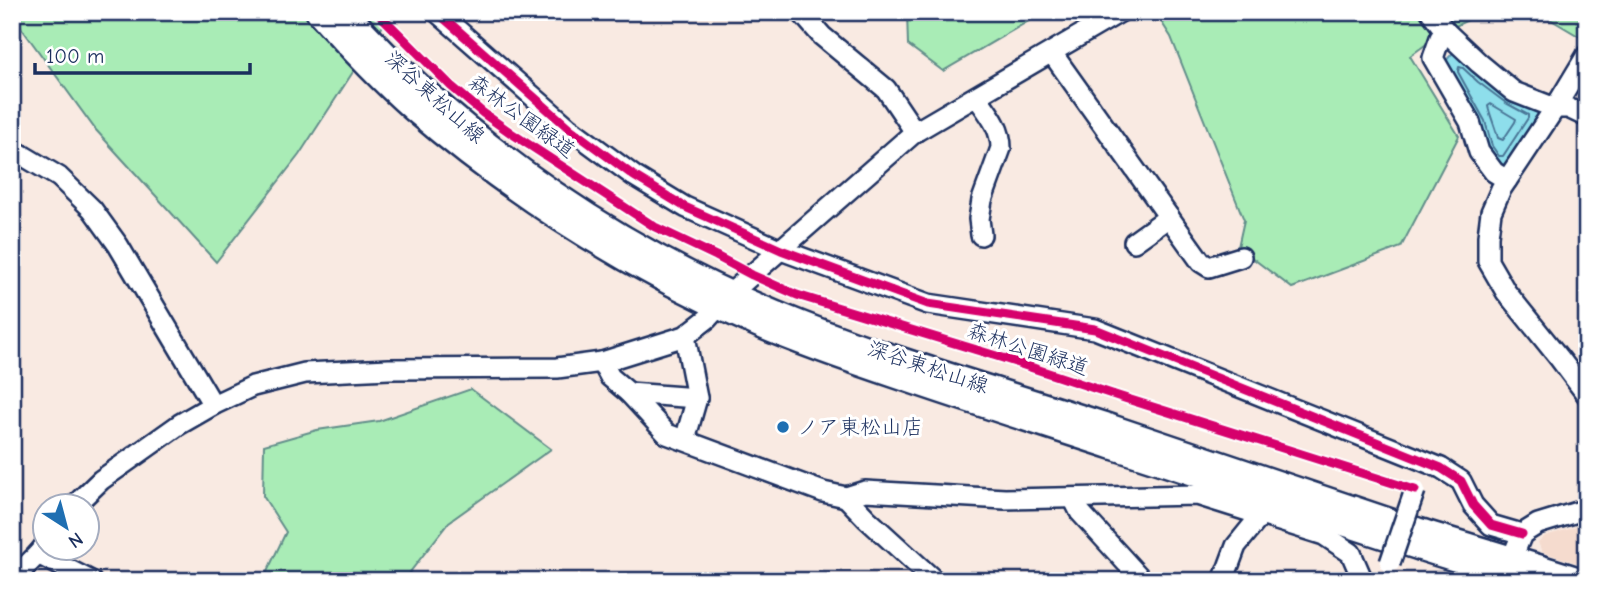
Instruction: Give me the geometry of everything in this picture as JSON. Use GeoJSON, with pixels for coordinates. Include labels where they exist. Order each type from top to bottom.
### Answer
{"type":"FeatureCollection","features":[{"type":"Feature","properties":{"kind":"main road","name":"深谷東松山線"},"geometry":{"type":"LineString","coordinates":[[318,12],[371,69],[452,141],[539,206],[593,240],[688,292],[725,299],[797,322],[867,349],[1105,424],[1418,529],[1512,573],[1584,581]]}},
{"type":"Feature","properties":{"kind":"main road","name":"深谷東松山線"},"geometry":{"type":"LineString","coordinates":[[345,12],[426,93],[508,160],[604,225],[725,299]]}},
{"type":"Feature","properties":{"kind":"street"},"geometry":{"type":"LineString","coordinates":[[437,12],[569,128],[634,176],[685,207],[781,250],[928,304],[1094,329],[1441,468],[1461,481],[1473,505],[1492,525],[1522,534]]}},
{"type":"Feature","properties":{"kind":"street"},"geometry":{"type":"LineString","coordinates":[[801,12],[822,36],[886,89],[915,132]]}},
{"type":"Feature","properties":{"kind":"street"},"geometry":{"type":"LineString","coordinates":[[90,491],[101,480],[180,424],[253,386],[305,373],[389,369],[557,368],[602,362],[685,336],[915,132],[1120,12]]}},
{"type":"Feature","properties":{"kind":"street"},"geometry":{"type":"LineString","coordinates":[[1431,12],[1446,32],[1514,92],[1555,108],[1568,108],[1587,117]]}},
{"type":"Feature","properties":{"kind":"street"},"geometry":{"type":"LineString","coordinates":[[1446,32],[1440,38],[1433,58],[1470,122],[1479,152],[1494,172],[1507,180]]}},
{"type":"Feature","properties":{"kind":"street"},"geometry":{"type":"LineString","coordinates":[[1052,53],[1201,262],[1209,267],[1241,257]]}},
{"type":"Feature","properties":{"kind":"street"},"geometry":{"type":"LineString","coordinates":[[1587,55],[1501,189],[1491,212],[1488,236],[1488,261],[1506,292],[1587,395]]}},
{"type":"Feature","properties":{"kind":"street"},"geometry":{"type":"LineString","coordinates":[[976,97],[999,130],[1001,148],[982,200],[979,219],[981,235]]}},
{"type":"Feature","properties":{"kind":"street"},"geometry":{"type":"LineString","coordinates":[[12,149],[58,177],[92,209],[118,245],[213,405]]}},
{"type":"Feature","properties":{"kind":"street"},"geometry":{"type":"LineString","coordinates":[[1134,242],[1169,217]]}},
{"type":"Feature","properties":{"kind":"street"},"geometry":{"type":"LineString","coordinates":[[685,336],[697,398],[685,440]]}},
{"type":"Feature","properties":{"kind":"street"},"geometry":{"type":"LineString","coordinates":[[602,362],[610,377],[629,393],[667,434],[823,492],[846,497],[865,491],[1005,499],[1197,495],[1324,535],[1351,553],[1363,581]]}},
{"type":"Feature","properties":{"kind":"street"},"geometry":{"type":"LineString","coordinates":[[629,393],[697,398]]}},
{"type":"Feature","properties":{"kind":"street"},"geometry":{"type":"LineString","coordinates":[[1390,563],[1415,490]]}},
{"type":"Feature","properties":{"kind":"street"},"geometry":{"type":"LineString","coordinates":[[846,497],[935,581]]}},
{"type":"Feature","properties":{"kind":"street"},"geometry":{"type":"LineString","coordinates":[[1073,498],[1080,512],[1143,581]]}},
{"type":"Feature","properties":{"kind":"street"},"geometry":{"type":"LineString","coordinates":[[1512,573],[1522,534],[1538,524],[1587,509]]}},
{"type":"Feature","properties":{"kind":"street"},"geometry":{"type":"LineString","coordinates":[[1223,581],[1236,546],[1262,514]]}},
{"type":"Feature","properties":{"kind":"street"},"geometry":{"type":"LineString","coordinates":[[12,580],[32,559]]}},
{"type":"Feature","properties":{"kind":"street"},"geometry":{"type":"LineString","coordinates":[[62,562],[92,581]]}},
{"type":"Feature","properties":{"kind":"shaded area"},"geometry":{"type":"Polygon","coordinates":[[[1587,524],[1587,566],[1542,552],[1538,542],[1545,536],[1587,524]]]}},
{"type":"Feature","properties":{"kind":"green space"},"geometry":{"type":"Polygon","coordinates":[[[12,12],[392,12],[299,155],[216,262],[95,129],[12,12]]]}},
{"type":"Feature","properties":{"kind":"green space"},"geometry":{"type":"Polygon","coordinates":[[[907,12],[1044,12],[943,71],[908,45],[907,12]]]}},
{"type":"Feature","properties":{"kind":"green space"},"geometry":{"type":"Polygon","coordinates":[[[1155,12],[1484,12],[1443,32],[1410,56],[1459,136],[1401,247],[1292,288],[1238,247],[1244,220],[1171,37],[1155,12]]]}},
{"type":"Feature","properties":{"kind":"green space"},"geometry":{"type":"Polygon","coordinates":[[[1538,12],[1587,12],[1587,41],[1538,12]]]}},
{"type":"Feature","properties":{"kind":"green space"},"geometry":{"type":"Polygon","coordinates":[[[471,389],[551,449],[449,522],[403,581],[247,581],[266,574],[286,532],[263,496],[264,445],[317,430],[379,421],[471,389]]]}},
{"type":"Feature","properties":{"kind":"water"},"geometry":{"type":"Polygon","coordinates":[[[1455,50],[1536,110],[1539,115],[1502,169],[1485,150],[1445,62],[1455,50]]]}},
{"type":"Feature","properties":{"kind":"cycle path","name":"森林公園緑道"},"geometry":{"type":"LineString","coordinates":[[377,12],[451,86],[511,133],[655,227],[752,275],[797,295],[1415,490]]}},
{"type":"Feature","properties":{"kind":"cycle path","name":"森林公園緑道"},"geometry":{"type":"LineString","coordinates":[[437,12],[569,128],[634,176],[685,207],[781,250],[928,304],[1095,329],[1441,468],[1461,481],[1473,505],[1491,525],[1522,534]]}},
{"type":"Feature","properties":{"kind":"place","name":"ノア東松山店"},"geometry":{"type":"Point","coordinates":[783,427]}}]}
